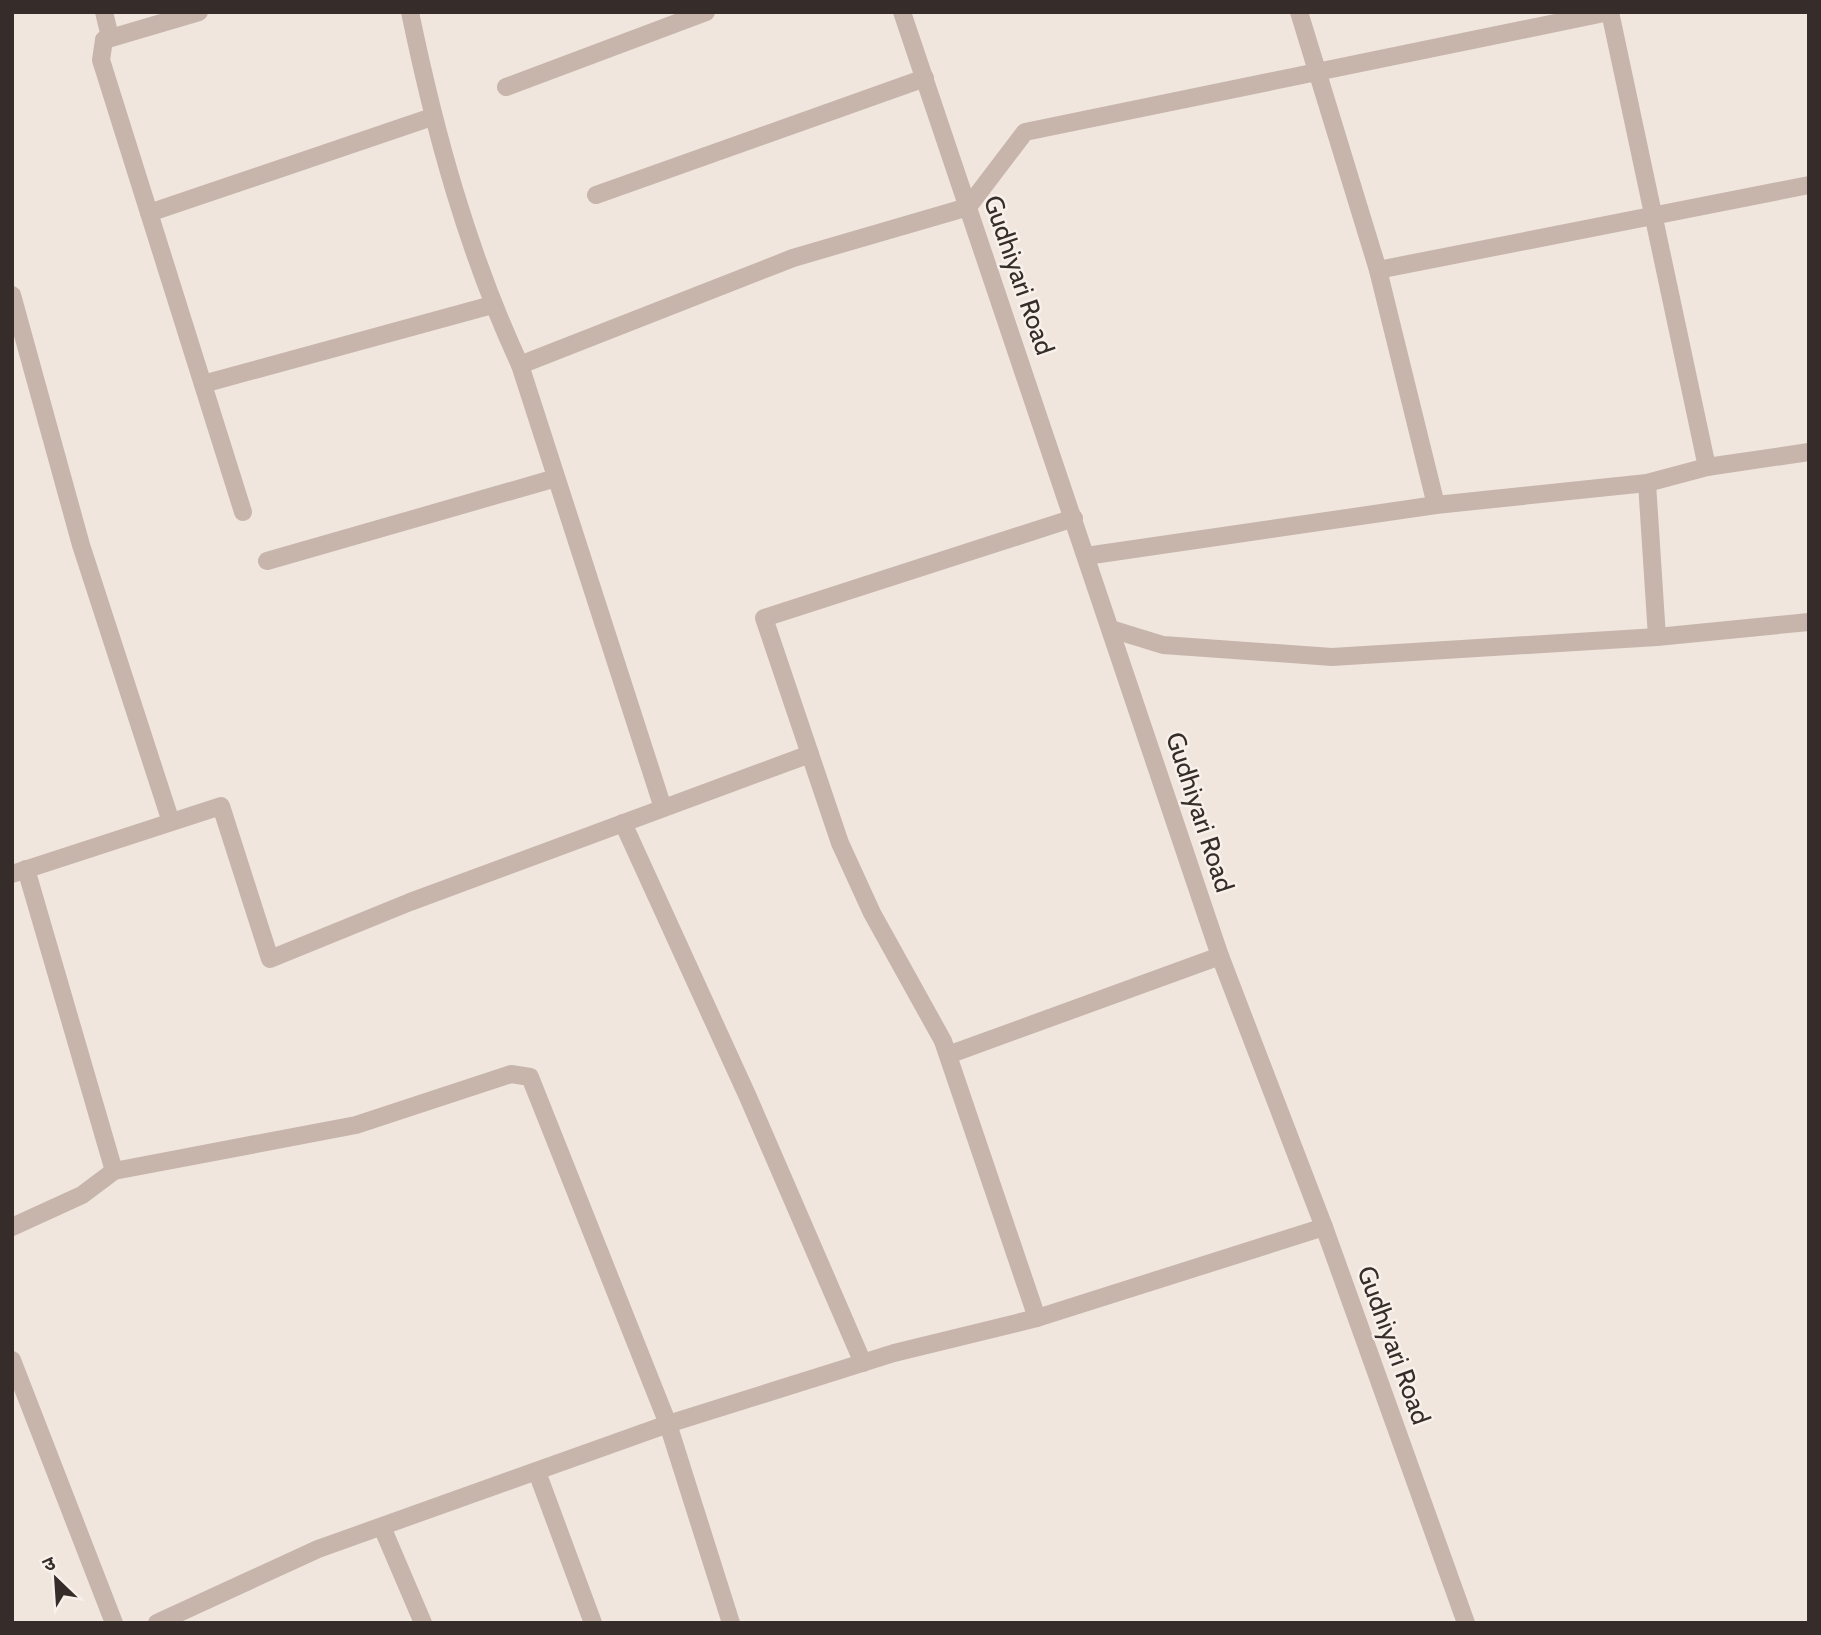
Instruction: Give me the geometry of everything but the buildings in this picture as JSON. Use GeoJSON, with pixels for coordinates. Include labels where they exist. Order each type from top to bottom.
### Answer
{"type":"FeatureCollection","features":[{"type":"Feature","properties":{"kind":"street"},"geometry":{"type":"LineString","coordinates":[[104,12],[110,37],[104,40]]}},
{"type":"Feature","properties":{"kind":"street"},"geometry":{"type":"LineString","coordinates":[[104,40],[199,12]]}},
{"type":"Feature","properties":{"kind":"street"},"geometry":{"type":"LineString","coordinates":[[410,12],[432,117],[492,305],[520,365],[663,808]]}},
{"type":"Feature","properties":{"kind":"street"},"geometry":{"type":"LineString","coordinates":[[506,87],[706,12]]}},
{"type":"Feature","properties":{"kind":"street","name":"Gudhiyari Road"},"geometry":{"type":"LineString","coordinates":[[902,12],[1220,956],[1324,1227],[1466,1623]]}},
{"type":"Feature","properties":{"kind":"street"},"geometry":{"type":"LineString","coordinates":[[1299,12],[1378,270],[1436,505]]}},
{"type":"Feature","properties":{"kind":"street"},"geometry":{"type":"LineString","coordinates":[[520,365],[793,258],[968,207],[1025,132],[1315,70],[1610,12],[1707,467]]}},
{"type":"Feature","properties":{"kind":"street"},"geometry":{"type":"LineString","coordinates":[[104,40],[101,60],[243,512]]}},
{"type":"Feature","properties":{"kind":"street"},"geometry":{"type":"LineString","coordinates":[[596,195],[925,78]]}},
{"type":"Feature","properties":{"kind":"street"},"geometry":{"type":"LineString","coordinates":[[149,212],[432,117]]}},
{"type":"Feature","properties":{"kind":"street"},"geometry":{"type":"LineString","coordinates":[[1378,270],[1809,185]]}},
{"type":"Feature","properties":{"kind":"street"},"geometry":{"type":"LineString","coordinates":[[12,295],[81,545],[170,822]]}},
{"type":"Feature","properties":{"kind":"street"},"geometry":{"type":"LineString","coordinates":[[203,384],[492,305]]}},
{"type":"Feature","properties":{"kind":"street"},"geometry":{"type":"LineString","coordinates":[[1086,556],[1436,505],[1647,483],[1707,467],[1809,452]]}},
{"type":"Feature","properties":{"kind":"street"},"geometry":{"type":"LineString","coordinates":[[267,561],[556,478]]}},
{"type":"Feature","properties":{"kind":"street"},"geometry":{"type":"LineString","coordinates":[[1647,483],[1657,637]]}},
{"type":"Feature","properties":{"kind":"street"},"geometry":{"type":"LineString","coordinates":[[1037,1318],[948,1055],[915,987],[872,914],[839,843],[764,618],[1074,518]]}},
{"type":"Feature","properties":{"kind":"street"},"geometry":{"type":"LineString","coordinates":[[1111,629],[1163,645],[1332,657],[1657,637],[1809,622]]}},
{"type":"Feature","properties":{"kind":"street"},"geometry":{"type":"LineString","coordinates":[[114,1171],[19,872],[221,806],[270,959],[410,902],[810,754]]}},
{"type":"Feature","properties":{"kind":"street"},"geometry":{"type":"LineString","coordinates":[[624,823],[748,1097],[863,1363]]}},
{"type":"Feature","properties":{"kind":"street"},"geometry":{"type":"LineString","coordinates":[[948,1055],[1220,956]]}},
{"type":"Feature","properties":{"kind":"street"},"geometry":{"type":"LineString","coordinates":[[12,1227],[82,1195],[114,1171],[356,1125],[510,1074],[530,1077],[668,1424],[731,1623]]}},
{"type":"Feature","properties":{"kind":"street"},"geometry":{"type":"LineString","coordinates":[[157,1623],[318,1549],[668,1424],[863,1363],[1037,1318],[1324,1227]]}},
{"type":"Feature","properties":{"kind":"street"},"geometry":{"type":"LineString","coordinates":[[12,1360],[114,1623]]}},
{"type":"Feature","properties":{"kind":"street"},"geometry":{"type":"LineString","coordinates":[[537,1472],[593,1623]]}},
{"type":"Feature","properties":{"kind":"street"},"geometry":{"type":"LineString","coordinates":[[382,1527],[422,1623]]}}]}
